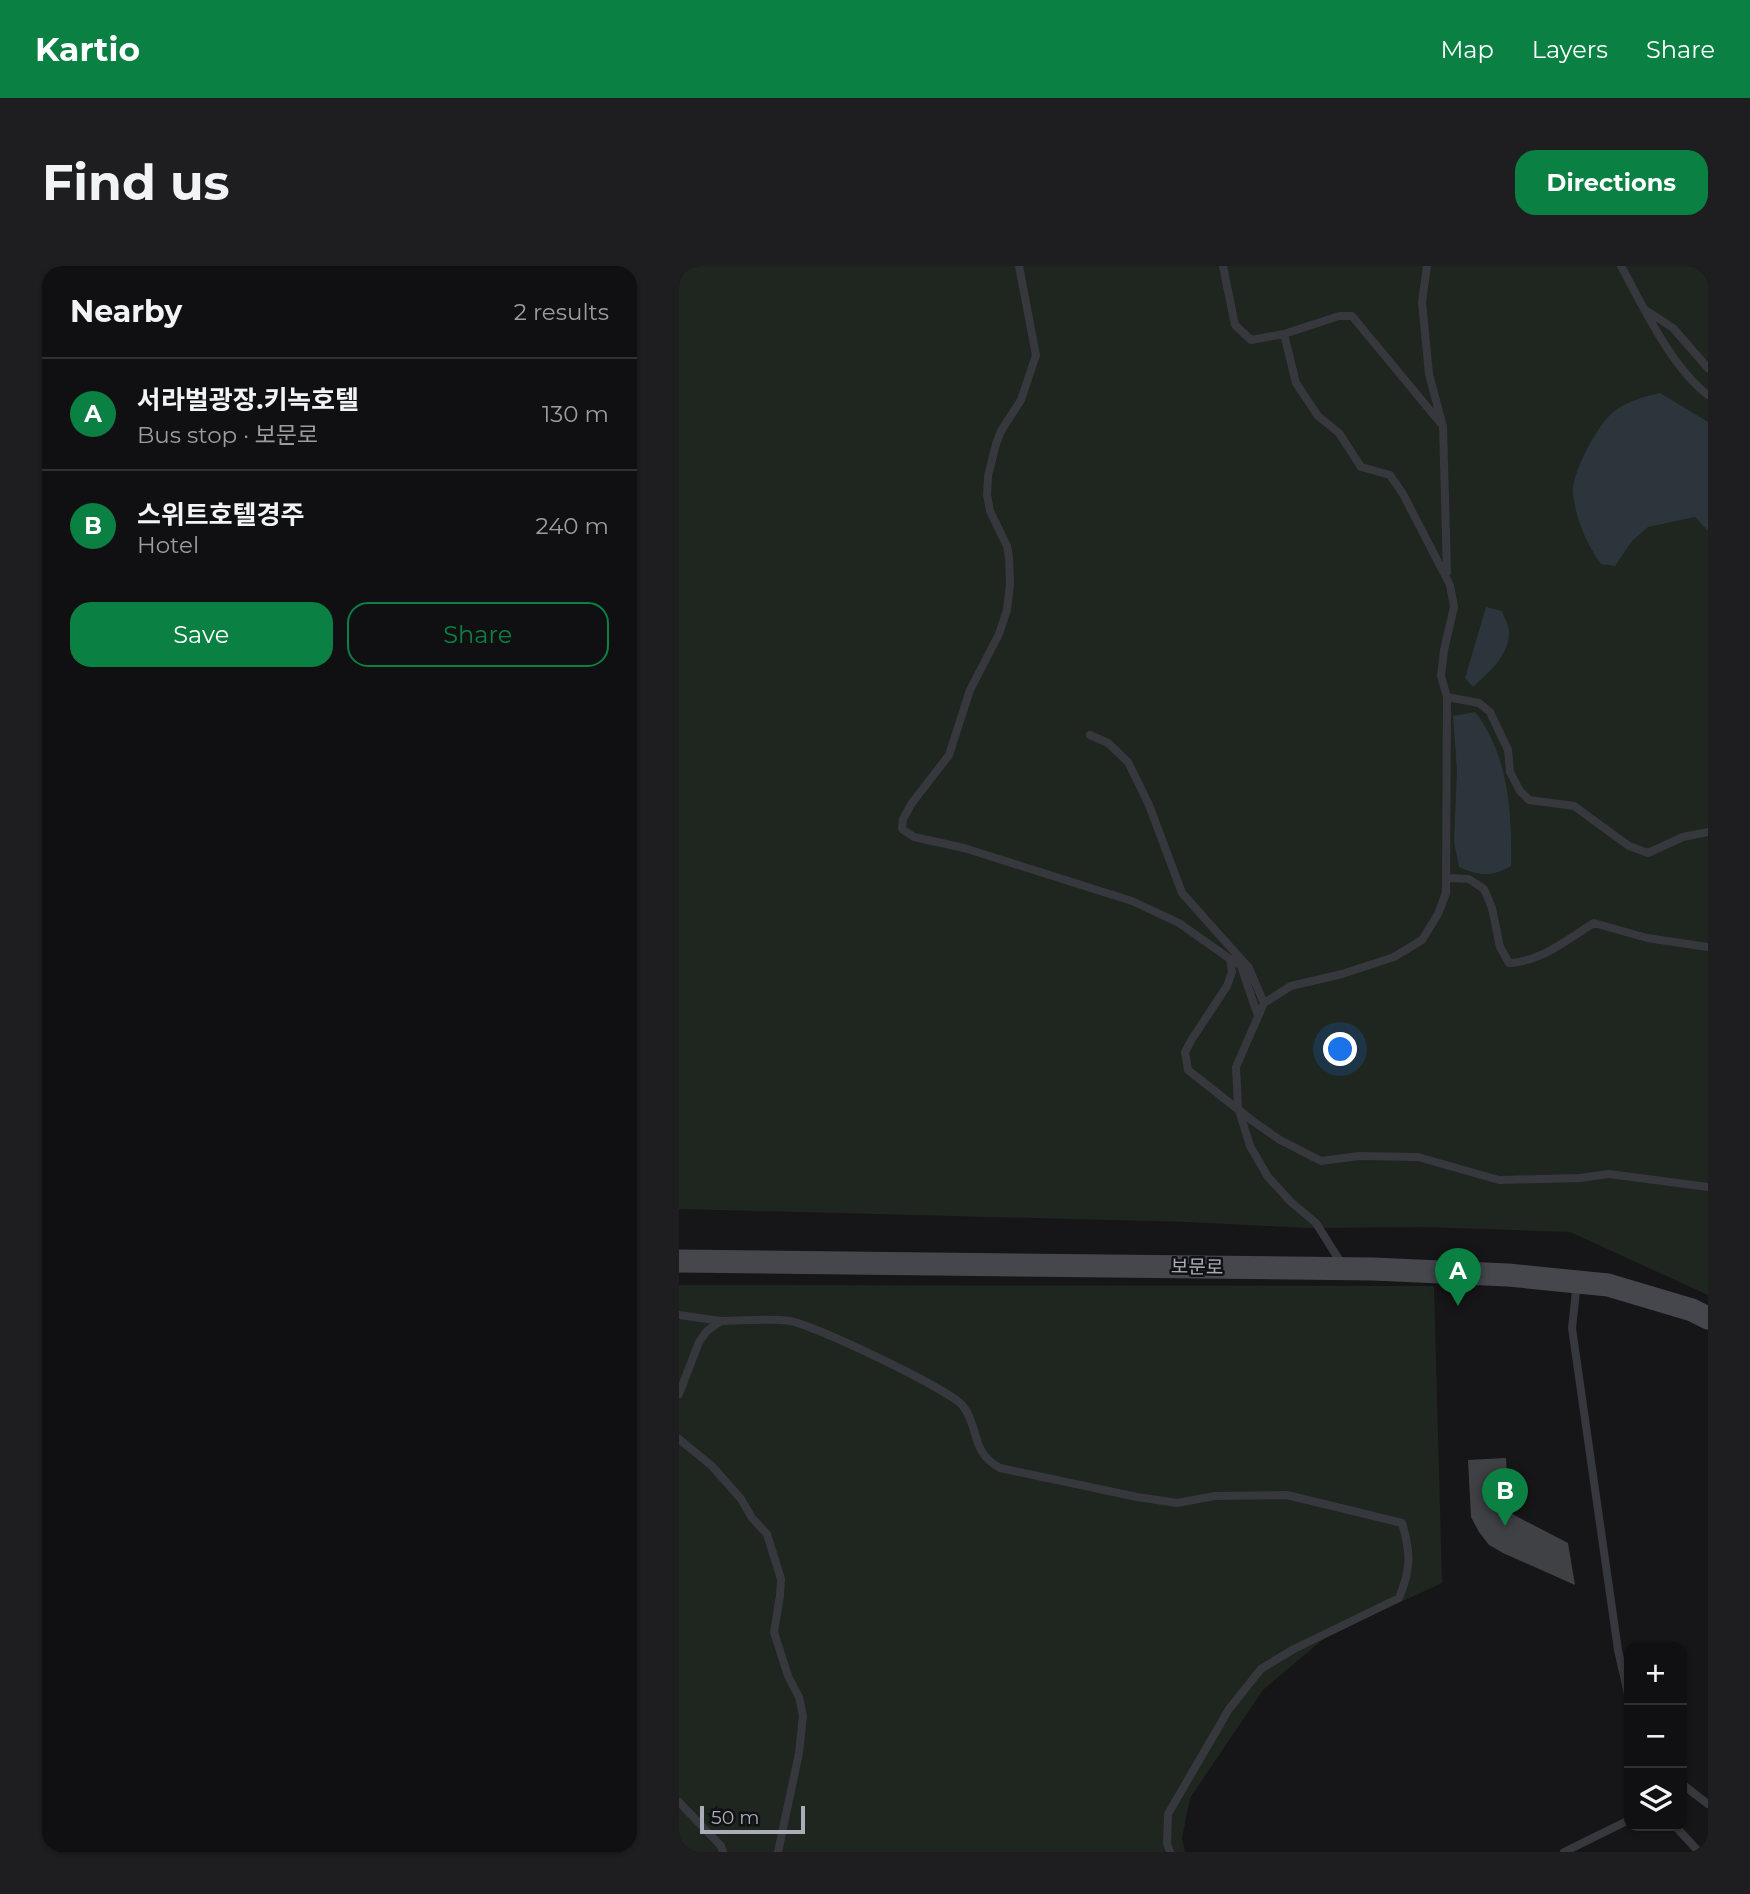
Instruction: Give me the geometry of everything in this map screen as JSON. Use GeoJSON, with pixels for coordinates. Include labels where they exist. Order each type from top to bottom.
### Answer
{"type":"FeatureCollection","features":[{"type":"Feature","properties":{"kind":"street","name":"보문로"},"geometry":{"type":"LineString","coordinates":[[679,1261],[1344,1268],[1508,1275],[1608,1285],[1636,1292],[1708,1318]]}},
{"type":"Feature","properties":{"kind":"lane"},"geometry":{"type":"LineString","coordinates":[[1019,266],[1036,355],[1021,400],[996,444],[988,477],[987,495],[990,511],[1009,557],[1007,610],[999,634],[971,690],[949,755],[912,803],[903,819],[902,829],[914,837],[964,848],[1132,901],[1179,923],[1241,966],[1258,1016]]}},
{"type":"Feature","properties":{"kind":"lane"},"geometry":{"type":"LineString","coordinates":[[1223,266],[1235,325],[1251,340],[1284,334],[1339,316],[1352,316],[1443,426]]}},
{"type":"Feature","properties":{"kind":"lane"},"geometry":{"type":"LineString","coordinates":[[1344,1268],[1316,1223],[1290,1202],[1268,1177],[1250,1146],[1238,1107],[1236,1067],[1264,1003],[1291,986],[1342,974],[1394,957],[1422,940],[1447,893],[1447,697],[1441,676],[1454,607],[1447,579],[1443,426],[1429,374],[1422,302],[1427,266]]}},
{"type":"Feature","properties":{"kind":"lane"},"geometry":{"type":"LineString","coordinates":[[1621,266],[1665,344],[1699,388],[1708,395]]}},
{"type":"Feature","properties":{"kind":"lane"},"geometry":{"type":"LineString","coordinates":[[1645,309],[1673,328],[1708,368]]}},
{"type":"Feature","properties":{"kind":"lane"},"geometry":{"type":"LineString","coordinates":[[1284,334],[1296,383],[1318,416],[1339,433],[1361,467],[1390,475],[1403,494],[1447,579]]}},
{"type":"Feature","properties":{"kind":"lane"},"geometry":{"type":"LineString","coordinates":[[1447,697],[1479,703],[1490,712],[1508,750],[1510,772],[1520,791],[1529,800],[1574,806],[1629,846],[1649,853],[1683,837],[1708,832]]}},
{"type":"Feature","properties":{"kind":"lane"},"geometry":{"type":"LineString","coordinates":[[1090,734],[1108,743],[1128,762],[1149,805],[1182,893],[1249,968],[1264,1003]]}},
{"type":"Feature","properties":{"kind":"lane"},"geometry":{"type":"LineString","coordinates":[[1447,878],[1469,879],[1484,889],[1492,908],[1500,947],[1509,963],[1528,961],[1551,951],[1594,923],[1647,938],[1708,947]]}},
{"type":"Feature","properties":{"kind":"lane"},"geometry":{"type":"LineString","coordinates":[[1230,959],[1232,972],[1227,986],[1185,1052],[1188,1070],[1280,1140],[1321,1161],[1359,1156],[1418,1157],[1499,1180],[1580,1178],[1609,1174],[1708,1187]]}},
{"type":"Feature","properties":{"kind":"lane"},"geometry":{"type":"LineString","coordinates":[[1577,1281],[1572,1328],[1624,1676]]}},
{"type":"Feature","properties":{"kind":"lane"},"geometry":{"type":"LineString","coordinates":[[679,1315],[721,1321],[791,1321],[903,1369],[963,1405],[980,1450],[985,1458],[1000,1468],[1177,1503],[1215,1496],[1287,1495],[1402,1523],[1409,1546],[1409,1571],[1399,1598],[1294,1649],[1261,1669],[1229,1709],[1168,1814],[1167,1843],[1170,1852]]}},
{"type":"Feature","properties":{"kind":"lane"},"geometry":{"type":"LineString","coordinates":[[679,1394],[699,1342],[706,1331],[721,1321]]}},
{"type":"Feature","properties":{"kind":"lane"},"geometry":{"type":"LineString","coordinates":[[679,1439],[712,1466],[767,1534],[781,1579],[781,1596],[774,1632],[787,1676],[799,1697],[803,1716],[799,1753],[778,1852]]}},
{"type":"Feature","properties":{"kind":"lane"},"geometry":{"type":"LineString","coordinates":[[1687,1789],[1708,1804]]}},
{"type":"Feature","properties":{"kind":"lane"},"geometry":{"type":"LineString","coordinates":[[679,1802],[721,1846],[723,1852]]}},
{"type":"Feature","properties":{"kind":"lane"},"geometry":{"type":"LineString","coordinates":[[1564,1852],[1624,1822]]}},
{"type":"Feature","properties":{"kind":"lane"},"geometry":{"type":"LineString","coordinates":[[1680,1831],[1699,1852]]}},
{"type":"Feature","properties":{"kind":"shaded area"},"geometry":{"type":"Polygon","coordinates":[[[679,266],[1708,266],[1708,1295],[1570,1232],[1426,1227],[1308,1228],[1188,1222],[679,1209],[679,266]]]}},
{"type":"Feature","properties":{"kind":"shaded area"},"geometry":{"type":"Polygon","coordinates":[[[1660,393],[1708,422],[1708,531],[1695,517],[1648,527],[1632,541],[1615,566],[1601,564],[1579,522],[1573,493],[1576,475],[1604,421],[1615,410],[1640,398],[1660,393]]]}},
{"type":"Feature","properties":{"kind":"shaded area"},"geometry":{"type":"Polygon","coordinates":[[[1486,607],[1502,611],[1509,630],[1508,641],[1497,663],[1473,687],[1465,678],[1486,607]]]}},
{"type":"Feature","properties":{"kind":"shaded area"},"geometry":{"type":"Polygon","coordinates":[[[1475,712],[1495,747],[1502,766],[1511,825],[1511,866],[1491,874],[1479,874],[1459,867],[1454,841],[1457,770],[1453,716],[1475,712]]]}},
{"type":"Feature","properties":{"kind":"shaded area"},"geometry":{"type":"Polygon","coordinates":[[[679,1285],[1434,1286],[1442,1583],[1327,1636],[1263,1690],[1190,1798],[1182,1838],[1185,1852],[679,1852],[679,1285]]]}},
{"type":"Feature","properties":{"kind":"building"},"geometry":{"type":"Polygon","coordinates":[[[1506,1458],[1509,1508],[1514,1515],[1568,1543],[1575,1585],[1503,1553],[1489,1545],[1479,1532],[1471,1517],[1468,1460],[1506,1458]]]}},
{"type":"Feature","properties":{"kind":"place","name":"서라벌광장.키녹호텔"},"geometry":{"type":"Point","coordinates":[1458,1306]}},
{"type":"Feature","properties":{"kind":"place","name":"스위트호텔경주"},"geometry":{"type":"Point","coordinates":[1505,1526]}}]}
